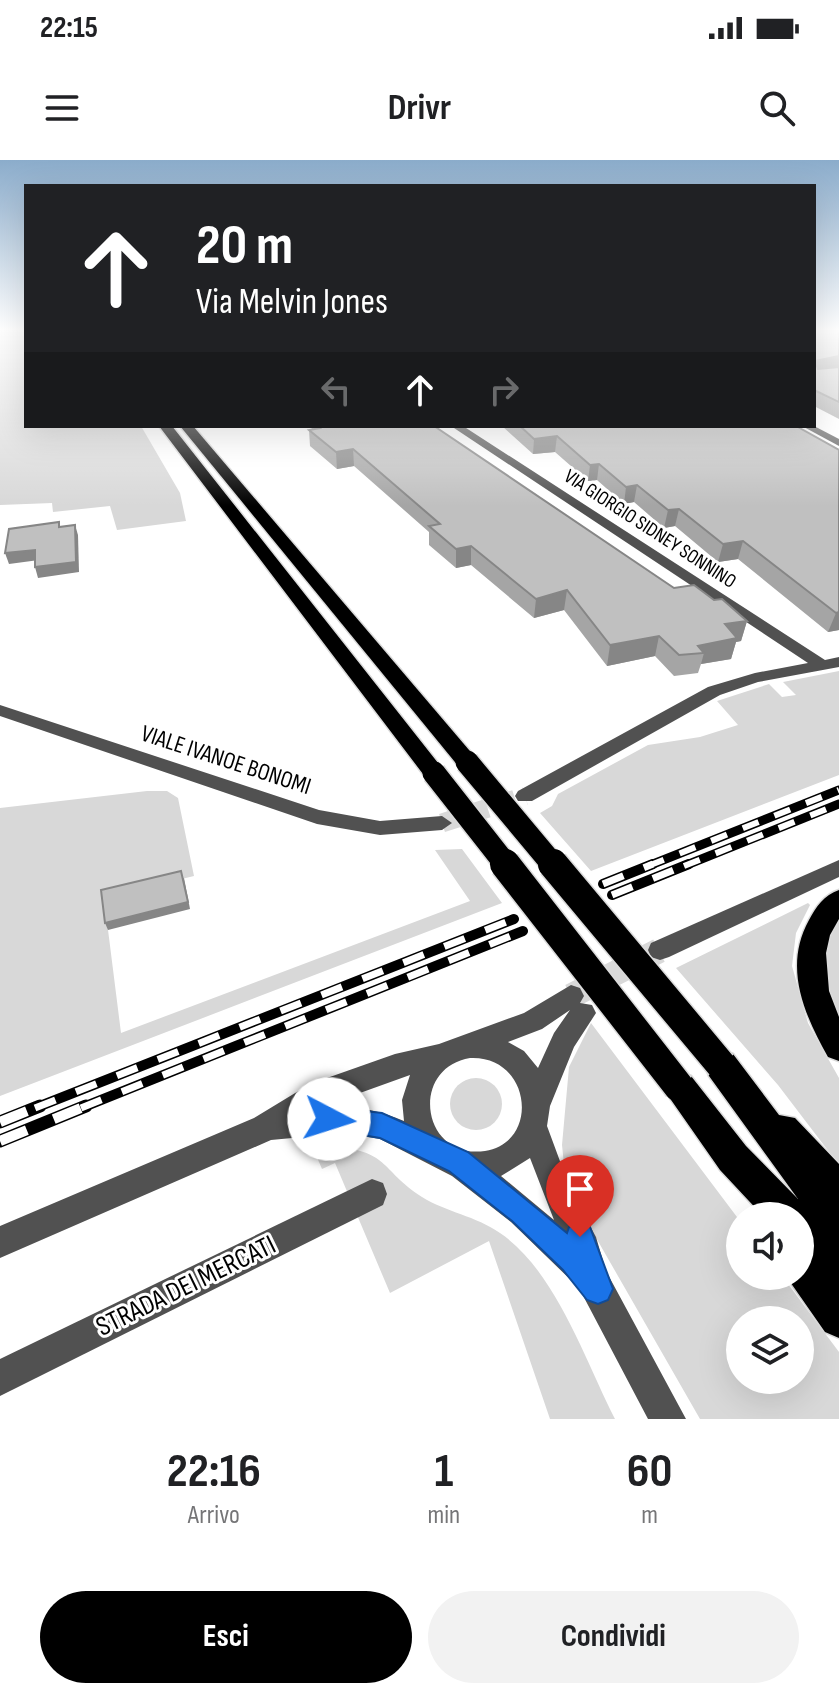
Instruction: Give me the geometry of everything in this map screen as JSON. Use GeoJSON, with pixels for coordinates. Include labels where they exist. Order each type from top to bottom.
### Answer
{"type":"FeatureCollection","features":[{"type":"Feature","properties":{"kind":"highway"},"geometry":{"type":"LineString","coordinates":[[167,428],[679,1087],[733,1158],[760,1202]]}},
{"type":"Feature","properties":{"kind":"highway"},"geometry":{"type":"LineString","coordinates":[[188,428],[744,1092],[839,1190]]}},
{"type":"Feature","properties":{"kind":"highway"},"geometry":{"type":"LineString","coordinates":[[839,901],[819,923],[810,966],[815,998],[839,1047]]}},
{"type":"Feature","properties":{"kind":"highway"},"geometry":{"type":"LineString","coordinates":[[744,1092],[839,1225]]}},
{"type":"Feature","properties":{"kind":"highway"},"geometry":{"type":"LineString","coordinates":[[733,1158],[775,1202]]}},
{"type":"Feature","properties":{"kind":"highway"},"geometry":{"type":"LineString","coordinates":[[814,1245],[839,1274]]}},
{"type":"Feature","properties":{"kind":"highway"},"geometry":{"type":"LineString","coordinates":[[814,1283],[839,1318]]}},
{"type":"Feature","properties":{"kind":"street","name":"VIA GIORGIO SIDNEY SONNINO"},"geometry":{"type":"LineString","coordinates":[[459,428],[830,664]]}},
{"type":"Feature","properties":{"kind":"street"},"geometry":{"type":"LineString","coordinates":[[811,428],[839,443]]}},
{"type":"Feature","properties":{"kind":"street"},"geometry":{"type":"LineString","coordinates":[[525,796],[714,691],[830,664]]}},
{"type":"Feature","properties":{"kind":"street","name":"VIALE IVANOE BONOMI"},"geometry":{"type":"LineString","coordinates":[[0,710],[317,817],[380,828],[442,823]]}},
{"type":"Feature","properties":{"kind":"street"},"geometry":{"type":"LineString","coordinates":[[660,950],[839,868]]}},
{"type":"Feature","properties":{"kind":"street"},"geometry":{"type":"LineString","coordinates":[[0,1242],[252,1133],[282,1124],[345,1119],[394,1130],[447,1156],[489,1164],[504,1160],[527,1142],[577,1004],[449,1053],[421,1077],[414,1098],[421,1131],[447,1156],[522,1211],[574,1259],[598,1289]]}},
{"type":"Feature","properties":{"kind":"street"},"geometry":{"type":"LineString","coordinates":[[252,1133],[320,1093],[395,1066],[480,1048],[507,1057],[528,1076],[536,1116],[598,1289],[668,1419]]}},
{"type":"Feature","properties":{"kind":"street","name":"STRADA DEI MERCATI"},"geometry":{"type":"LineString","coordinates":[[0,1378],[372,1194]]}},
{"type":"Feature","properties":{"kind":"shaded area"},"geometry":{"type":"Polygon","coordinates":[[[0,389],[24,389],[24,428],[142,428],[180,493],[186,521],[117,530],[110,506],[53,512],[52,503],[0,505],[0,389]]]}},
{"type":"Feature","properties":{"kind":"shaded area"},"geometry":{"type":"Polygon","coordinates":[[[839,671],[839,775],[591,871],[540,813],[552,806],[558,794],[648,745],[700,737],[738,725],[717,701],[769,684],[782,697],[796,695],[783,682],[839,671]]]}},
{"type":"Feature","properties":{"kind":"shaded area"},"geometry":{"type":"Polygon","coordinates":[[[167,791],[178,798],[194,876],[104,898],[121,1033],[470,901],[435,850],[462,849],[502,903],[0,1096],[0,808],[167,791]]]}},
{"type":"Feature","properties":{"kind":"shaded area"},"geometry":{"type":"Polygon","coordinates":[[[808,903],[810,905],[796,933],[792,966],[808,1023],[839,1078],[839,1165],[778,1085],[676,968],[808,903]]]}},
{"type":"Feature","properties":{"kind":"shaded area"},"geometry":{"type":"Polygon","coordinates":[[[839,921],[839,1016],[827,980],[825,955],[827,943],[839,921]]]}},
{"type":"Feature","properties":{"kind":"shaded area"},"geometry":{"type":"Polygon","coordinates":[[[591,1023],[726,1202],[726,1290],[792,1290],[804,1306],[726,1306],[726,1394],[814,1394],[814,1319],[839,1352],[839,1419],[700,1419],[583,1215],[565,1174],[562,1145],[569,1067],[591,1023]]]}},
{"type":"Feature","properties":{"kind":"shaded area"},"geometry":{"type":"Polygon","coordinates":[[[476,1078],[494,1086],[502,1104],[494,1122],[476,1130],[458,1122],[450,1104],[458,1086],[476,1078]]]}},
{"type":"Feature","properties":{"kind":"shaded area"},"geometry":{"type":"Polygon","coordinates":[[[313,1148],[349,1148],[374,1157],[422,1197],[491,1227],[520,1249],[537,1269],[567,1318],[615,1419],[550,1419],[489,1241],[390,1293],[335,1163],[322,1169],[313,1148]]]}},
{"type":"Feature","properties":{"kind":"building"},"geometry":{"type":"Polygon","coordinates":[[[816,389],[839,389],[839,402],[816,391],[816,389]]]}},
{"type":"Feature","properties":{"kind":"building"},"geometry":{"type":"Polygon","coordinates":[[[437,428],[674,588],[694,585],[714,600],[722,599],[747,621],[725,624],[737,638],[698,646],[704,653],[679,655],[659,636],[610,645],[567,590],[536,599],[471,546],[456,549],[429,526],[440,524],[353,449],[336,452],[309,430],[437,428]]]}},
{"type":"Feature","properties":{"kind":"building"},"geometry":{"type":"Polygon","coordinates":[[[522,428],[800,428],[839,450],[839,612],[836,613],[743,541],[723,544],[679,509],[668,510],[637,485],[626,487],[599,464],[590,465],[557,436],[534,439],[522,428]]]}},
{"type":"Feature","properties":{"kind":"building"},"geometry":{"type":"Polygon","coordinates":[[[59,522],[59,527],[75,525],[76,562],[35,567],[35,550],[5,553],[9,529],[59,522]]]}},
{"type":"Feature","properties":{"kind":"building"},"geometry":{"type":"Polygon","coordinates":[[[181,871],[188,902],[105,923],[101,890],[181,871]]]}},
{"type":"Feature","properties":{"kind":"tunnel"},"geometry":{"type":"LineString","coordinates":[[442,823],[525,796]]}},
{"type":"Feature","properties":{"kind":"tunnel"},"geometry":{"type":"LineString","coordinates":[[571,996],[660,950]]}},
{"type":"Feature","properties":{"kind":"railway"},"geometry":{"type":"LineString","coordinates":[[648,866],[839,790]]}},
{"type":"Feature","properties":{"kind":"railway"},"geometry":{"type":"LineString","coordinates":[[689,864],[839,804]]}},
{"type":"Feature","properties":{"kind":"railway"},"geometry":{"type":"LineString","coordinates":[[648,866],[653,864]]}},
{"type":"Feature","properties":{"kind":"railway"},"geometry":{"type":"LineString","coordinates":[[612,895],[689,864]]}},
{"type":"Feature","properties":{"kind":"railway"},"geometry":{"type":"LineString","coordinates":[[684,866],[689,864]]}},
{"type":"Feature","properties":{"kind":"railway"},"geometry":{"type":"LineString","coordinates":[[603,884],[648,866]]}},
{"type":"Feature","properties":{"kind":"railway"},"geometry":{"type":"LineString","coordinates":[[35,1108],[514,919]]}},
{"type":"Feature","properties":{"kind":"railway"},"geometry":{"type":"LineString","coordinates":[[81,1108],[523,931]]}},
{"type":"Feature","properties":{"kind":"railway"},"geometry":{"type":"LineString","coordinates":[[35,1108],[40,1106]]}},
{"type":"Feature","properties":{"kind":"railway"},"geometry":{"type":"LineString","coordinates":[[0,1141],[86,1106]]}},
{"type":"Feature","properties":{"kind":"railway"},"geometry":{"type":"LineString","coordinates":[[0,1122],[35,1108]]}},
{"type":"Feature","properties":{"kind":"route"},"geometry":{"type":"LineString","coordinates":[[329,1119],[382,1126],[458,1162],[522,1211],[555,1245],[574,1259],[598,1289],[587,1266],[580,1237]]}}]}
